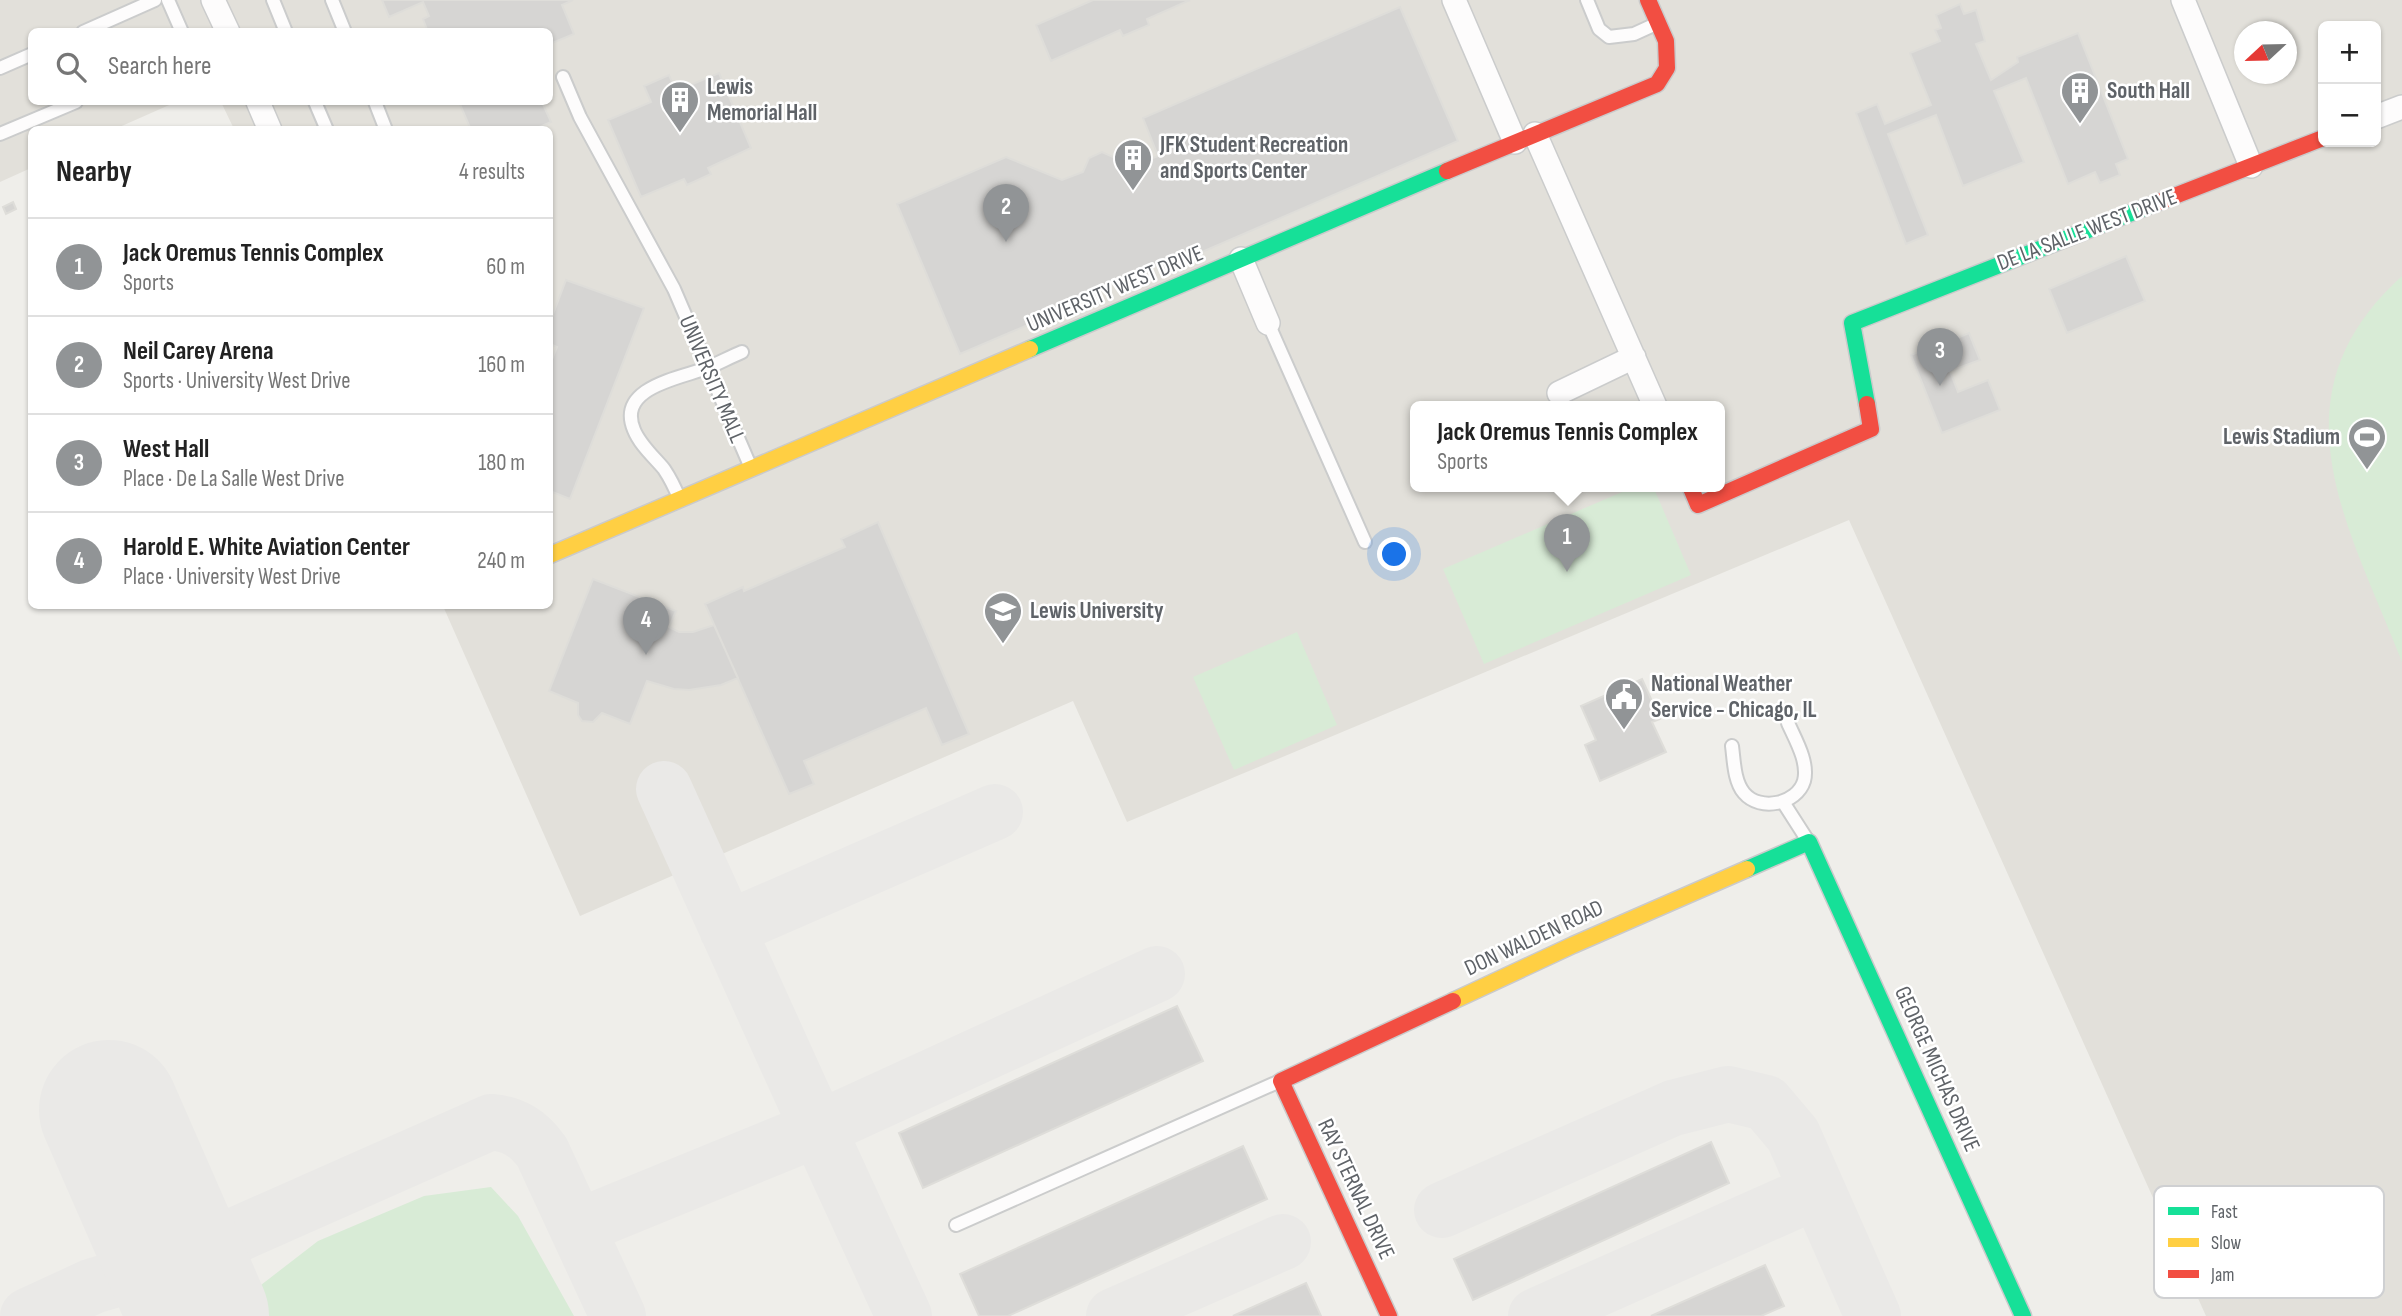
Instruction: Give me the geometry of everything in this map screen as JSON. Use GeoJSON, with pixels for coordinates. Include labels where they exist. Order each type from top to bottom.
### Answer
{"type":"FeatureCollection","features":[{"type":"Feature","properties":{"kind":"street"},"geometry":{"type":"LineString","coordinates":[[213,0],[226,28]]}},
{"type":"Feature","properties":{"kind":"street"},"geometry":{"type":"LineString","coordinates":[[1454,0],[1634,357],[1653,401]]}},
{"type":"Feature","properties":{"kind":"street"},"geometry":{"type":"LineString","coordinates":[[1648,0],[1658,23]]}},
{"type":"Feature","properties":{"kind":"street"},"geometry":{"type":"LineString","coordinates":[[2183,0],[2251,166]]}},
{"type":"Feature","properties":{"kind":"street","name":"UNIVERSITY WEST DRIVE"},"geometry":{"type":"LineString","coordinates":[[553,554],[1657,84],[1667,68],[1666,41],[1658,23]]}},
{"type":"Feature","properties":{"kind":"street"},"geometry":{"type":"LineString","coordinates":[[259,105],[268,126]]}},
{"type":"Feature","properties":{"kind":"street"},"geometry":{"type":"LineString","coordinates":[[2381,115],[2402,107]]}},
{"type":"Feature","properties":{"kind":"street","name":"DE LA SALLE WEST DRIVE"},"geometry":{"type":"LineString","coordinates":[[1693,492],[1698,505],[1871,429],[1852,323],[2318,140]]}},
{"type":"Feature","properties":{"kind":"street"},"geometry":{"type":"LineString","coordinates":[[1241,259],[1268,323]]}},
{"type":"Feature","properties":{"kind":"street"},"geometry":{"type":"LineString","coordinates":[[1559,393],[1634,357]]}},
{"type":"Feature","properties":{"kind":"street","name":"DON WALDEN ROAD"},"geometry":{"type":"LineString","coordinates":[[1281,1081],[1573,945],[1808,842]]}},
{"type":"Feature","properties":{"kind":"street","name":"GEORGE MICHAS DRIVE"},"geometry":{"type":"LineString","coordinates":[[1808,842],[2023,1316]]}},
{"type":"Feature","properties":{"kind":"street","name":"RAY STERNAL DRIVE"},"geometry":{"type":"LineString","coordinates":[[1281,1081],[1389,1316]]}},
{"type":"Feature","properties":{"kind":"lane"},"geometry":{"type":"LineString","coordinates":[[92,28],[155,0]]}},
{"type":"Feature","properties":{"kind":"lane"},"geometry":{"type":"LineString","coordinates":[[168,0],[180,28]]}},
{"type":"Feature","properties":{"kind":"lane"},"geometry":{"type":"LineString","coordinates":[[273,0],[284,28]]}},
{"type":"Feature","properties":{"kind":"lane"},"geometry":{"type":"LineString","coordinates":[[332,0],[343,28]]}},
{"type":"Feature","properties":{"kind":"lane"},"geometry":{"type":"LineString","coordinates":[[1587,0],[1599,29],[1609,37],[1634,34],[1658,23]]}},
{"type":"Feature","properties":{"kind":"lane"},"geometry":{"type":"LineString","coordinates":[[0,68],[28,56]]}},
{"type":"Feature","properties":{"kind":"lane","name":"UNIVERSITY MALL"},"geometry":{"type":"LineString","coordinates":[[563,77],[580,117],[674,289],[751,468]]}},
{"type":"Feature","properties":{"kind":"lane"},"geometry":{"type":"LineString","coordinates":[[0,134],[69,105]]}},
{"type":"Feature","properties":{"kind":"lane"},"geometry":{"type":"LineString","coordinates":[[316,105],[325,126]]}},
{"type":"Feature","properties":{"kind":"lane"},"geometry":{"type":"LineString","coordinates":[[376,105],[384,126]]}},
{"type":"Feature","properties":{"kind":"lane"},"geometry":{"type":"LineString","coordinates":[[1268,323],[1365,542]]}},
{"type":"Feature","properties":{"kind":"lane"},"geometry":{"type":"LineString","coordinates":[[679,499],[665,471],[634,430],[631,418],[633,408],[645,392],[658,384],[707,368],[742,352]]}},
{"type":"Feature","properties":{"kind":"lane"},"geometry":{"type":"LineString","coordinates":[[1732,746],[1735,775],[1744,793],[1762,803],[1783,802],[1792,796],[1804,780],[1800,749],[1788,723]]}},
{"type":"Feature","properties":{"kind":"lane"},"geometry":{"type":"LineString","coordinates":[[1783,802],[1808,842]]}},
{"type":"Feature","properties":{"kind":"lane"},"geometry":{"type":"LineString","coordinates":[[956,1225],[1281,1081]]}},
{"type":"Feature","properties":{"kind":"shaded area","name":"Lewis University"},"geometry":{"type":"Polygon","coordinates":[[[0,0],[2402,0],[2402,1316],[2206,1316],[2198,1298],[2384,1298],[2384,1186],[2154,1186],[2154,1200],[1849,520],[1127,822],[1073,701],[580,916],[444,609],[553,609],[553,126],[233,126],[222,105],[553,105],[553,28],[28,28],[28,105],[169,105],[122,126],[28,126],[28,169],[0,182],[0,0]]]}},
{"type":"Feature","properties":{"kind":"green space","name":"Lewis Stadium"},"geometry":{"type":"Polygon","coordinates":[[[2402,276],[2402,662],[2343,512],[2332,463],[2329,415],[2338,368],[2361,322],[2402,276]]]}},
{"type":"Feature","properties":{"kind":"green space"},"geometry":{"type":"Polygon","coordinates":[[[1622,492],[1656,492],[1691,575],[1484,664],[1443,569],[1622,492]]]}},
{"type":"Feature","properties":{"kind":"green space"},"geometry":{"type":"Polygon","coordinates":[[[1297,632],[1337,725],[1234,770],[1193,677],[1297,632]]]}},
{"type":"Feature","properties":{"kind":"green space"},"geometry":{"type":"Polygon","coordinates":[[[491,1187],[518,1216],[574,1316],[259,1316],[261,1285],[318,1241],[424,1196],[491,1187]]]}},
{"type":"Feature","properties":{"kind":"building"},"geometry":{"type":"Polygon","coordinates":[[[382,0],[573,0],[562,5],[574,34],[553,43],[553,28],[426,28],[423,19],[429,16],[423,2],[389,17],[382,0]]]}},
{"type":"Feature","properties":{"kind":"building"},"geometry":{"type":"Polygon","coordinates":[[[1093,0],[1190,0],[1147,19],[1149,25],[1123,36],[1120,30],[1051,61],[1036,25],[1093,0]]]}},
{"type":"Feature","properties":{"kind":"building","name":"South Hall"},"geometry":{"type":"Polygon","coordinates":[[[1960,4],[1964,14],[1976,10],[1985,41],[1976,44],[1991,80],[2018,62],[2017,57],[2078,33],[2128,159],[2116,164],[2120,175],[2100,183],[2095,172],[2068,184],[2026,78],[1994,91],[2024,162],[1963,186],[1936,115],[1888,134],[1928,235],[1906,244],[1856,113],[1877,104],[1885,124],[1931,105],[1910,53],[1940,41],[1935,30],[1941,28],[1936,15],[1960,4]]]}},
{"type":"Feature","properties":{"kind":"building","name":"JFK Student Recreation and Sports Center"},"geometry":{"type":"Polygon","coordinates":[[[1400,7],[1458,141],[1202,252],[1199,247],[960,354],[897,204],[1006,157],[1062,180],[1083,172],[1089,158],[1102,152],[1133,166],[1158,156],[1143,118],[1400,7]]]}},
{"type":"Feature","properties":{"kind":"building","name":"Lewis Memorial Hall"},"geometry":{"type":"Polygon","coordinates":[[[719,73],[751,148],[708,168],[711,174],[687,185],[684,179],[641,197],[608,120],[651,102],[644,86],[669,75],[676,91],[719,73]]]}},
{"type":"Feature","properties":{"kind":"building"},"geometry":{"type":"Polygon","coordinates":[[[460,105],[543,105],[551,122],[542,126],[469,126],[460,105]]]}},
{"type":"Feature","properties":{"kind":"building"},"geometry":{"type":"Polygon","coordinates":[[[13,202],[16,209],[6,214],[3,207],[13,202]]]}},
{"type":"Feature","properties":{"kind":"building"},"geometry":{"type":"Polygon","coordinates":[[[2126,256],[2145,301],[2067,333],[2049,289],[2126,256]]]}},
{"type":"Feature","properties":{"kind":"building"},"geometry":{"type":"Polygon","coordinates":[[[566,280],[644,308],[570,499],[553,492],[553,357],[557,347],[553,345],[553,314],[566,280]]]}},
{"type":"Feature","properties":{"kind":"building"},"geometry":{"type":"Polygon","coordinates":[[[1969,333],[1980,360],[1950,371],[1958,392],[1988,380],[2000,410],[1942,433],[1911,355],[1969,333]]]}},
{"type":"Feature","properties":{"kind":"building"},"geometry":{"type":"Polygon","coordinates":[[[878,522],[969,734],[942,745],[926,708],[804,761],[814,784],[789,794],[705,604],[743,587],[744,591],[845,547],[841,539],[878,522]]]}},
{"type":"Feature","properties":{"kind":"building"},"geometry":{"type":"Polygon","coordinates":[[[593,579],[676,611],[669,627],[679,632],[693,632],[714,625],[738,678],[721,685],[689,690],[674,689],[647,681],[630,724],[602,713],[593,722],[582,721],[578,715],[578,703],[549,691],[593,579]]]}},
{"type":"Feature","properties":{"kind":"building","name":"National Weather Service - Chicago, IL"},"geometry":{"type":"Polygon","coordinates":[[[1642,679],[1660,719],[1652,722],[1666,752],[1600,781],[1585,745],[1596,740],[1581,706],[1642,679]]]}},
{"type":"Feature","properties":{"kind":"building"},"geometry":{"type":"Polygon","coordinates":[[[1177,1006],[1203,1061],[923,1188],[899,1133],[1177,1006]]]}},
{"type":"Feature","properties":{"kind":"building"},"geometry":{"type":"Polygon","coordinates":[[[1711,1142],[1729,1183],[1473,1300],[1454,1259],[1711,1142]]]}},
{"type":"Feature","properties":{"kind":"building"},"geometry":{"type":"Polygon","coordinates":[[[1243,1146],[1267,1199],[1008,1316],[979,1316],[960,1274],[1243,1146]]]}},
{"type":"Feature","properties":{"kind":"building"},"geometry":{"type":"Polygon","coordinates":[[[1765,1265],[1784,1306],[1761,1316],[1651,1316],[1765,1265]]]}},
{"type":"Feature","properties":{"kind":"building"},"geometry":{"type":"Polygon","coordinates":[[[1306,1283],[1321,1316],[1233,1316],[1306,1283]]]}},
{"type":"Feature","properties":{"kind":"taxiway"},"geometry":{"type":"LineString","coordinates":[[578,1227],[818,1129],[664,789]]}},
{"type":"Feature","properties":{"kind":"taxiway"},"geometry":{"type":"LineString","coordinates":[[727,929],[995,812]]}},
{"type":"Feature","properties":{"kind":"taxiway"},"geometry":{"type":"LineString","coordinates":[[904,1316],[818,1129],[1157,974]]}},
{"type":"Feature","properties":{"kind":"taxiway"},"geometry":{"type":"LineString","coordinates":[[1442,1210],[1673,1108],[1728,1094],[1766,1103],[1793,1135],[1873,1316]]}},
{"type":"Feature","properties":{"kind":"taxiway"},"geometry":{"type":"LineString","coordinates":[[28,1316],[93,1286],[175,1262],[491,1122],[520,1131],[542,1152],[618,1316]]}},
{"type":"Feature","properties":{"kind":"taxiway"},"geometry":{"type":"LineString","coordinates":[[1536,1316],[1817,1191]]}},
{"type":"Feature","properties":{"kind":"taxiway"},"geometry":{"type":"LineString","coordinates":[[1114,1316],[1283,1242]]}},
{"type":"Feature","properties":{"kind":"runway"},"geometry":{"type":"LineString","coordinates":[[109,1110],[199,1316]]}},
{"type":"Feature","properties":{"kind":"traffic: fast"},"geometry":{"type":"LineString","coordinates":[[1030,349],[1447,171]]}},
{"type":"Feature","properties":{"kind":"traffic: fast"},"geometry":{"type":"LineString","coordinates":[[1867,404],[1852,323],[2154,204]]}},
{"type":"Feature","properties":{"kind":"traffic: fast"},"geometry":{"type":"LineString","coordinates":[[1747,869],[1809,842],[2023,1316]]}},
{"type":"Feature","properties":{"kind":"traffic: slow"},"geometry":{"type":"LineString","coordinates":[[553,554],[1030,349]]}},
{"type":"Feature","properties":{"kind":"traffic: slow"},"geometry":{"type":"LineString","coordinates":[[1453,1001],[1747,869]]}},
{"type":"Feature","properties":{"kind":"traffic: jam"},"geometry":{"type":"LineString","coordinates":[[1447,171],[1657,84],[1667,68],[1666,41],[1648,0]]}},
{"type":"Feature","properties":{"kind":"traffic: jam"},"geometry":{"type":"LineString","coordinates":[[2154,204],[2318,140]]}},
{"type":"Feature","properties":{"kind":"traffic: jam"},"geometry":{"type":"LineString","coordinates":[[1693,492],[1698,505],[1871,429],[1867,404]]}},
{"type":"Feature","properties":{"kind":"traffic: jam"},"geometry":{"type":"LineString","coordinates":[[1389,1316],[1281,1081],[1453,1001]]}},
{"type":"Feature","properties":{"kind":"place","name":"South Hall"},"geometry":{"type":"Point","coordinates":[2080,125]}},
{"type":"Feature","properties":{"kind":"place","name":"Lewis Memorial Hall"},"geometry":{"type":"Point","coordinates":[680,134]}},
{"type":"Feature","properties":{"kind":"place","name":"JFK Student Recreation and Sports Center"},"geometry":{"type":"Point","coordinates":[1133,192]}},
{"type":"Feature","properties":{"kind":"place","name":"Neil Carey Arena"},"geometry":{"type":"Point","coordinates":[1006,242]}},
{"type":"Feature","properties":{"kind":"place","name":"West Hall"},"geometry":{"type":"Point","coordinates":[1940,386]}},
{"type":"Feature","properties":{"kind":"place","name":"Lewis Stadium"},"geometry":{"type":"Point","coordinates":[2367,471]}},
{"type":"Feature","properties":{"kind":"place","name":"Jack Oremus Tennis Complex"},"geometry":{"type":"Point","coordinates":[1567,572]}},
{"type":"Feature","properties":{"kind":"place","name":"Lewis University"},"geometry":{"type":"Point","coordinates":[1003,645]}},
{"type":"Feature","properties":{"kind":"place","name":"Harold E. White Aviation Center"},"geometry":{"type":"Point","coordinates":[646,655]}},
{"type":"Feature","properties":{"kind":"place","name":"National Weather Service - Chicago, IL"},"geometry":{"type":"Point","coordinates":[1624,731]}}]}
